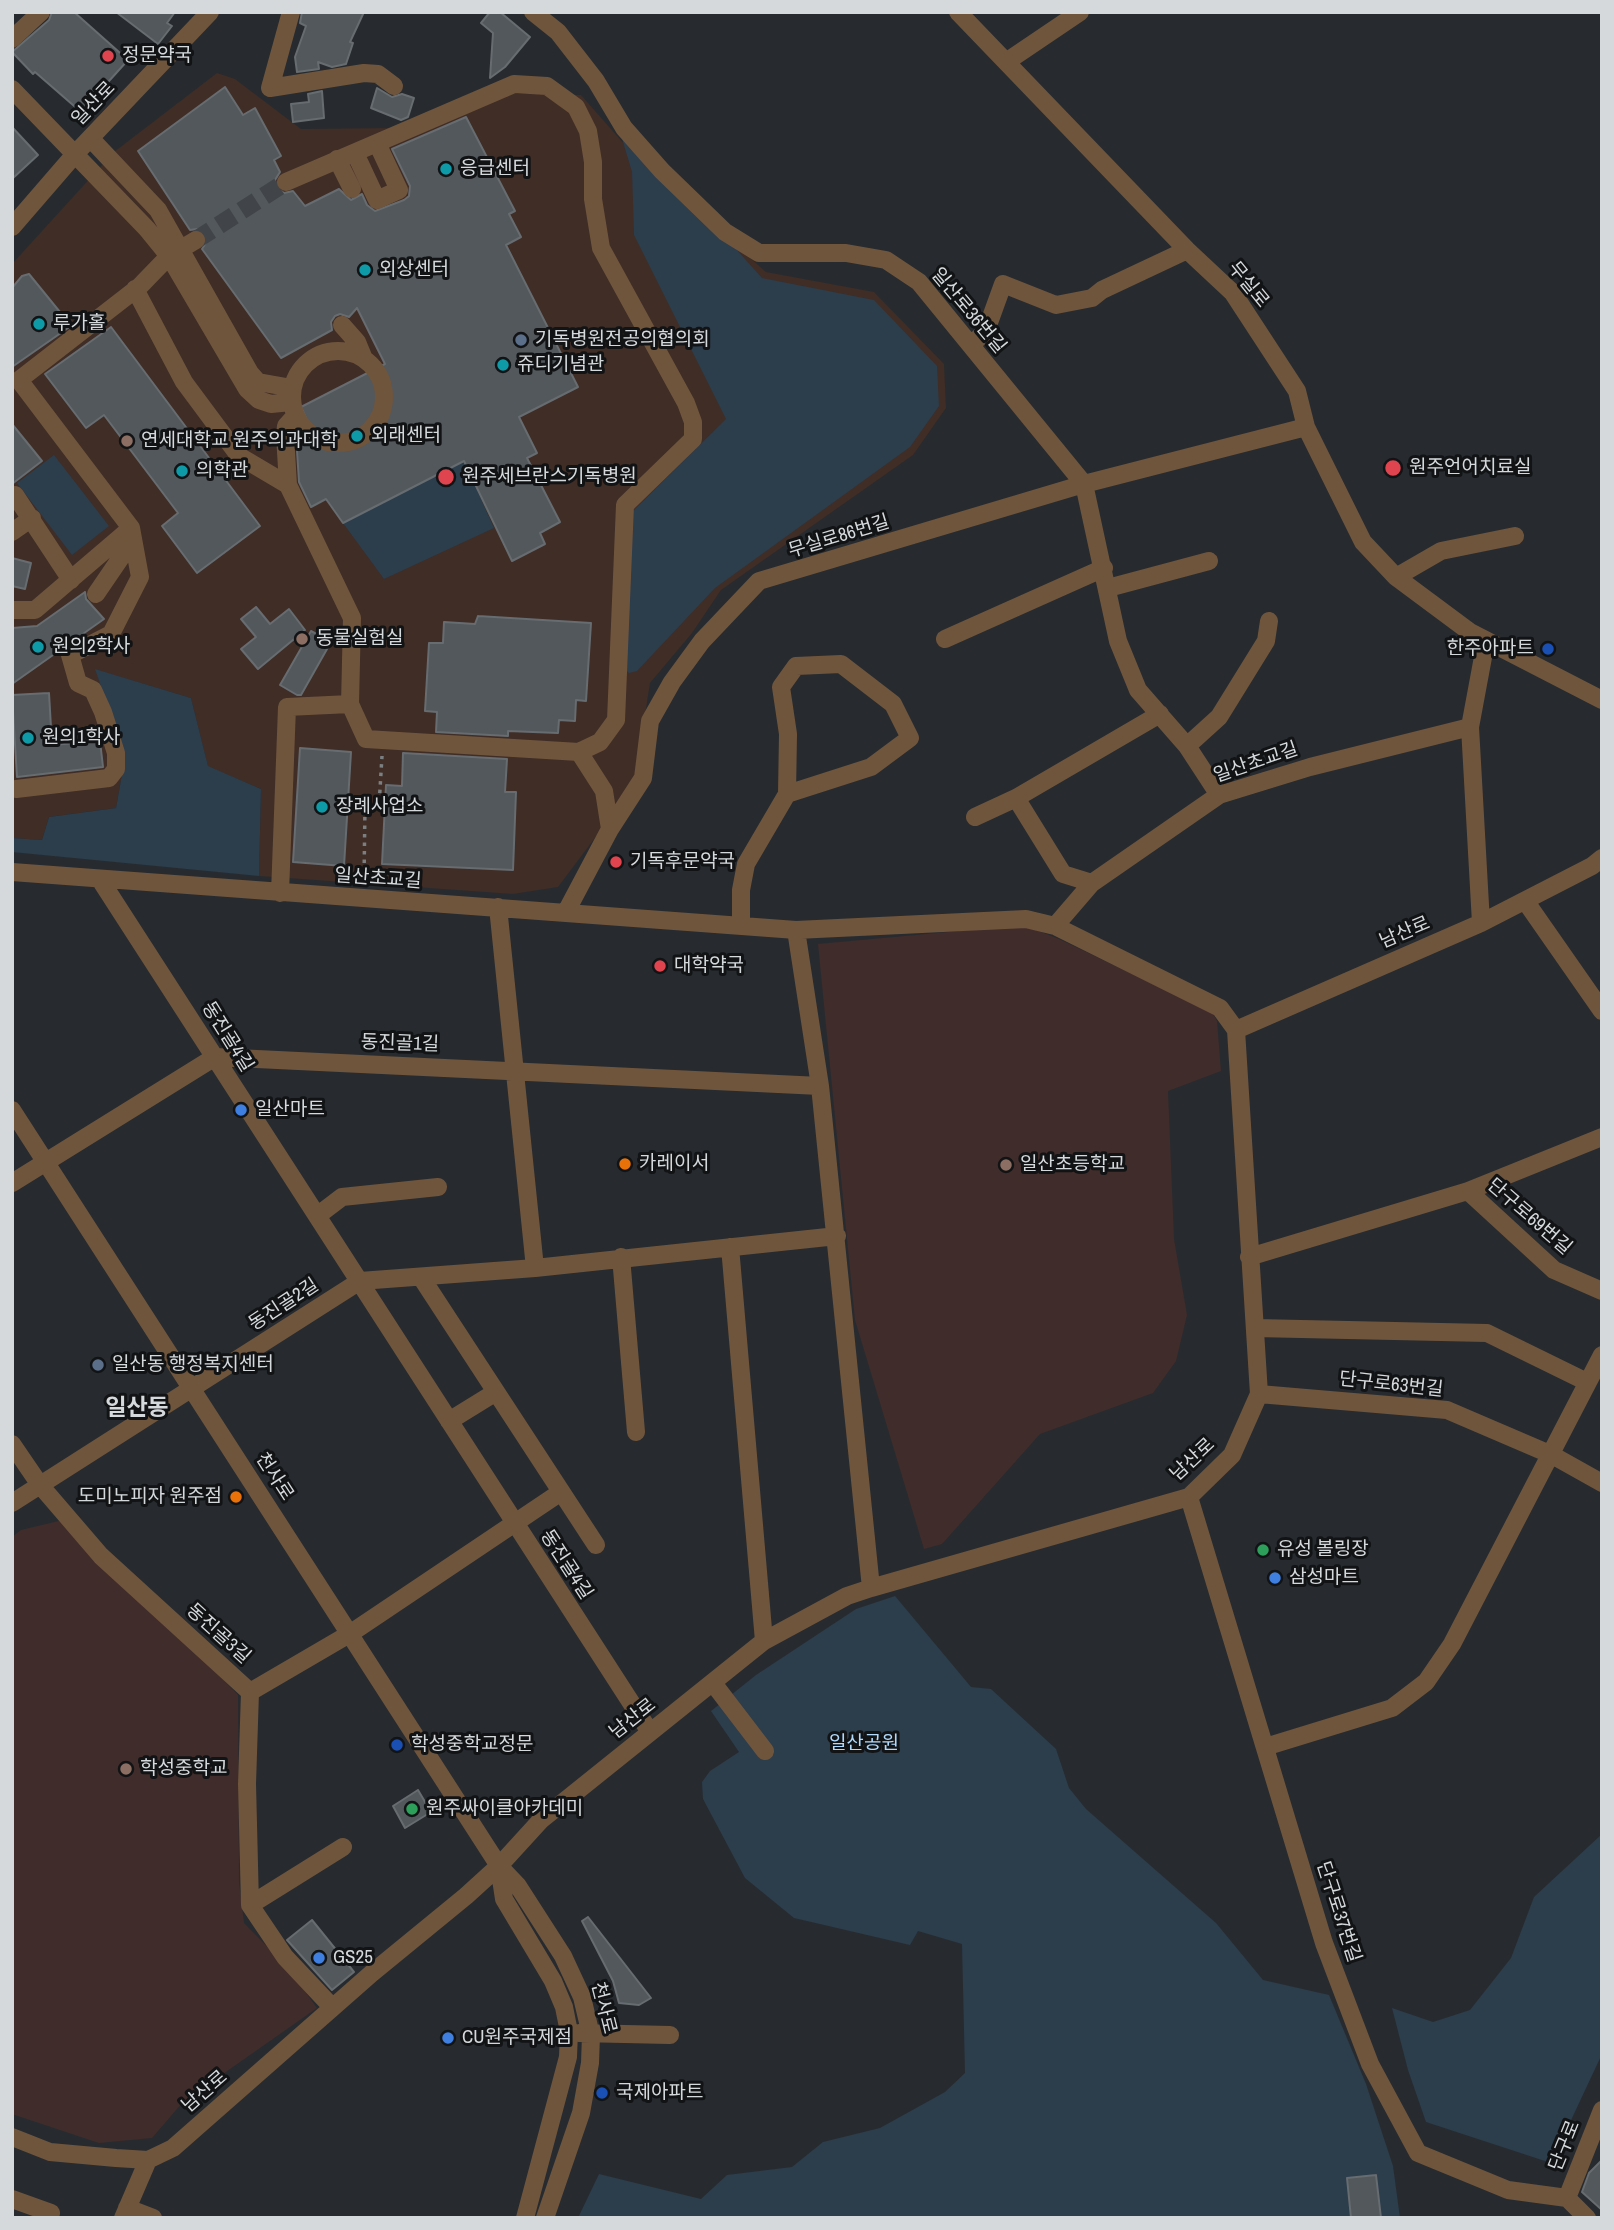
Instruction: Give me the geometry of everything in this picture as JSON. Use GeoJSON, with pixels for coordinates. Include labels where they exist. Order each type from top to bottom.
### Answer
{"type":"FeatureCollection","features":[{"type":"Feature","properties":{"kind":"street"},"geometry":{"type":"LineString","coordinates":[[12,39],[41,12]]}},
{"type":"Feature","properties":{"kind":"street","name":"일산로"},"geometry":{"type":"LineString","coordinates":[[12,227],[76,153],[210,12]]}},
{"type":"Feature","properties":{"kind":"street"},"geometry":{"type":"LineString","coordinates":[[291,12],[270,88],[364,73],[378,74],[394,86]]}},
{"type":"Feature","properties":{"kind":"street","name":"일산로36번길"},"geometry":{"type":"LineString","coordinates":[[533,12],[558,32],[596,81],[624,128],[662,171],[724,232],[759,253],[846,253],[886,260],[919,282],[1084,484],[1118,641],[1138,690],[1187,746],[1219,795]]}},
{"type":"Feature","properties":{"kind":"street","name":"무실로"},"geometry":{"type":"LineString","coordinates":[[958,12],[1187,250],[1233,293],[1297,391],[1306,427],[1363,542],[1396,577],[1469,632],[1602,700]]}},
{"type":"Feature","properties":{"kind":"street"},"geometry":{"type":"LineString","coordinates":[[1006,62],[1080,12]]}},
{"type":"Feature","properties":{"kind":"street"},"geometry":{"type":"LineString","coordinates":[[286,182],[514,84],[547,86],[576,107],[588,131],[593,162],[593,198],[601,248],[686,403],[693,422],[693,439],[625,505],[616,720],[600,742],[579,752],[366,739],[349,704],[352,618],[288,485],[285,435],[306,363],[317,355],[339,351],[364,359]]}},
{"type":"Feature","properties":{"kind":"street"},"geometry":{"type":"LineString","coordinates":[[12,89],[76,153],[182,248],[247,389],[265,410],[275,415],[285,435]]}},
{"type":"Feature","properties":{"kind":"street"},"geometry":{"type":"LineString","coordinates":[[91,139],[158,210],[182,248],[250,373],[258,382],[293,402],[304,429],[316,439],[347,443],[362,437],[374,427],[382,413],[384,397],[382,382],[364,359],[357,342],[342,326],[346,344],[339,351]]}},
{"type":"Feature","properties":{"kind":"street"},"geometry":{"type":"LineString","coordinates":[[346,156],[377,200],[399,190],[377,143]]}},
{"type":"Feature","properties":{"kind":"street"},"geometry":{"type":"LineString","coordinates":[[346,156],[352,189]]}},
{"type":"Feature","properties":{"kind":"street"},"geometry":{"type":"LineString","coordinates":[[16,789],[109,778],[116,769],[116,752],[103,712],[93,690],[78,683],[70,655],[111,634],[140,577],[133,537],[19,380],[135,289],[182,248]]}},
{"type":"Feature","properties":{"kind":"street"},"geometry":{"type":"LineString","coordinates":[[971,345],[986,331],[1003,284],[1056,305],[1092,298],[1102,290],[1187,250]]}},
{"type":"Feature","properties":{"kind":"street"},"geometry":{"type":"LineString","coordinates":[[135,289],[184,382],[239,456],[288,485]]}},
{"type":"Feature","properties":{"kind":"street"},"geometry":{"type":"LineString","coordinates":[[247,389],[259,400],[271,404],[293,402]]}},
{"type":"Feature","properties":{"kind":"street","name":"무실로86번길"},"geometry":{"type":"LineString","coordinates":[[566,912],[610,829],[643,778],[650,721],[672,682],[702,641],[759,581],[1084,484],[1306,427]]}},
{"type":"Feature","properties":{"kind":"street"},"geometry":{"type":"LineString","coordinates":[[15,495],[71,580]]}},
{"type":"Feature","properties":{"kind":"street"},"geometry":{"type":"LineString","coordinates":[[12,532],[32,519]]}},
{"type":"Feature","properties":{"kind":"street"},"geometry":{"type":"LineString","coordinates":[[1396,577],[1441,551],[1516,536]]}},
{"type":"Feature","properties":{"kind":"street"},"geometry":{"type":"LineString","coordinates":[[12,610],[35,610],[71,580],[133,537]]}},
{"type":"Feature","properties":{"kind":"street"},"geometry":{"type":"LineString","coordinates":[[96,594],[133,537]]}},
{"type":"Feature","properties":{"kind":"street"},"geometry":{"type":"LineString","coordinates":[[1108,588],[1209,561]]}},
{"type":"Feature","properties":{"kind":"street"},"geometry":{"type":"LineString","coordinates":[[945,639],[1104,568]]}},
{"type":"Feature","properties":{"kind":"street"},"geometry":{"type":"LineString","coordinates":[[1187,746],[1219,718],[1266,641],[1269,621]]}},
{"type":"Feature","properties":{"kind":"street"},"geometry":{"type":"LineString","coordinates":[[1481,923],[1470,727],[1486,641]]}},
{"type":"Feature","properties":{"kind":"street"},"geometry":{"type":"LineString","coordinates":[[741,925],[741,890],[746,864],[787,794],[788,734],[781,687],[796,666],[841,664],[893,704],[909,738],[871,767],[787,794]]}},
{"type":"Feature","properties":{"kind":"street"},"geometry":{"type":"LineString","coordinates":[[280,893],[287,707],[349,704]]}},
{"type":"Feature","properties":{"kind":"street"},"geometry":{"type":"LineString","coordinates":[[975,817],[1016,798],[1160,714]]}},
{"type":"Feature","properties":{"kind":"street","name":"일산초교길"},"geometry":{"type":"LineString","coordinates":[[1055,926],[1092,883],[1219,795],[1310,766],[1470,727]]}},
{"type":"Feature","properties":{"kind":"street"},"geometry":{"type":"LineString","coordinates":[[579,752],[604,791],[610,829]]}},
{"type":"Feature","properties":{"kind":"street"},"geometry":{"type":"LineString","coordinates":[[1016,798],[1063,874],[1092,883]]}},
{"type":"Feature","properties":{"kind":"street","name":"남산로"},"geometry":{"type":"LineString","coordinates":[[148,2160],[173,2148],[332,2007],[499,1866],[541,1820],[764,1642],[839,1601],[871,1588],[1189,1497],[1232,1455],[1259,1394],[1236,1030],[1526,902],[1602,858]]}},
{"type":"Feature","properties":{"kind":"street","name":"일산초교길"},"geometry":{"type":"LineString","coordinates":[[12,872],[101,881],[796,930],[1026,919],[1055,926],[1220,1008],[1236,1030]]}},
{"type":"Feature","properties":{"kind":"street","name":"동진골4길"},"geometry":{"type":"LineString","coordinates":[[101,881],[650,1732]]}},
{"type":"Feature","properties":{"kind":"street"},"geometry":{"type":"LineString","coordinates":[[1526,902],[1602,1011]]}},
{"type":"Feature","properties":{"kind":"street"},"geometry":{"type":"LineString","coordinates":[[498,908],[535,1268]]}},
{"type":"Feature","properties":{"kind":"street"},"geometry":{"type":"LineString","coordinates":[[796,930],[820,1086],[871,1588]]}},
{"type":"Feature","properties":{"kind":"street"},"geometry":{"type":"LineString","coordinates":[[12,1183],[215,1057]]}},
{"type":"Feature","properties":{"kind":"street","name":"동진골1길"},"geometry":{"type":"LineString","coordinates":[[215,1057],[820,1086]]}},
{"type":"Feature","properties":{"kind":"street","name":"천사로"},"geometry":{"type":"LineString","coordinates":[[12,1110],[499,1866],[518,1886],[563,1956],[582,1997],[591,2035],[590,2063],[581,2113],[545,2218]]}},
{"type":"Feature","properties":{"kind":"street"},"geometry":{"type":"LineString","coordinates":[[1249,1256],[1468,1191],[1602,1137]]}},
{"type":"Feature","properties":{"kind":"street"},"geometry":{"type":"LineString","coordinates":[[317,1216],[342,1197],[438,1187]]}},
{"type":"Feature","properties":{"kind":"street","name":"단구로69번길"},"geometry":{"type":"LineString","coordinates":[[1468,1191],[1554,1270],[1602,1291]]}},
{"type":"Feature","properties":{"kind":"street","name":"동진골2길"},"geometry":{"type":"LineString","coordinates":[[12,1503],[360,1281],[535,1268],[837,1236]]}},
{"type":"Feature","properties":{"kind":"street"},"geometry":{"type":"LineString","coordinates":[[730,1247],[764,1642]]}},
{"type":"Feature","properties":{"kind":"street"},"geometry":{"type":"LineString","coordinates":[[621,1257],[636,1432]]}},
{"type":"Feature","properties":{"kind":"street"},"geometry":{"type":"LineString","coordinates":[[421,1277],[596,1545]]}},
{"type":"Feature","properties":{"kind":"street"},"geometry":{"type":"LineString","coordinates":[[1255,1328],[1487,1333],[1587,1382]]}},
{"type":"Feature","properties":{"kind":"street"},"geometry":{"type":"LineString","coordinates":[[1265,1747],[1392,1708],[1426,1682],[1452,1644],[1602,1355]]}},
{"type":"Feature","properties":{"kind":"street"},"geometry":{"type":"LineString","coordinates":[[449,1421],[496,1392]]}},
{"type":"Feature","properties":{"kind":"street","name":"단구로63번길"},"geometry":{"type":"LineString","coordinates":[[1259,1394],[1447,1410],[1552,1455],[1602,1483]]}},
{"type":"Feature","properties":{"kind":"street","name":"동진골3길"},"geometry":{"type":"LineString","coordinates":[[12,1444],[40,1485],[101,1556],[250,1692],[247,1784],[250,1905]]}},
{"type":"Feature","properties":{"kind":"street"},"geometry":{"type":"LineString","coordinates":[[250,1692],[351,1633],[561,1492]]}},
{"type":"Feature","properties":{"kind":"street","name":"단구로37번길"},"geometry":{"type":"LineString","coordinates":[[1189,1497],[1324,1943],[1370,2064],[1418,2152],[1508,2190],[1567,2197]]}},
{"type":"Feature","properties":{"kind":"street"},"geometry":{"type":"LineString","coordinates":[[713,1683],[765,1751]]}},
{"type":"Feature","properties":{"kind":"street"},"geometry":{"type":"LineString","coordinates":[[332,2007],[285,1957],[250,1905],[343,1847]]}},
{"type":"Feature","properties":{"kind":"street","name":"천사로"},"geometry":{"type":"LineString","coordinates":[[499,1866],[504,1899],[553,1981],[564,2007],[569,2032],[568,2057],[525,2218]]}},
{"type":"Feature","properties":{"kind":"street"},"geometry":{"type":"LineString","coordinates":[[569,2032],[591,2035],[670,2035]]}},
{"type":"Feature","properties":{"kind":"street","name":"단구로"},"geometry":{"type":"LineString","coordinates":[[1567,2197],[1602,2110]]}},
{"type":"Feature","properties":{"kind":"street"},"geometry":{"type":"LineString","coordinates":[[12,2137],[50,2152],[148,2160],[125,2213],[153,2218]]}},
{"type":"Feature","properties":{"kind":"street"},"geometry":{"type":"LineString","coordinates":[[1567,2197],[1587,2218]]}},
{"type":"Feature","properties":{"kind":"street"},"geometry":{"type":"LineString","coordinates":[[12,2199],[51,2213],[49,2218]]}},
{"type":"Feature","properties":{"kind":"path"},"geometry":{"type":"LineString","coordinates":[[364,887],[365,805],[379,806],[382,755]]}},
{"type":"Feature","properties":{"kind":"shaded area","name":"원주세브란스기독병원"},"geometry":{"type":"Polygon","coordinates":[[[217,73],[235,79],[301,129],[394,128],[495,93],[581,95],[633,154],[766,272],[874,292],[944,364],[946,408],[913,455],[721,590],[692,633],[650,683],[634,786],[558,887],[513,894],[259,876],[261,789],[208,767],[191,698],[96,670],[125,757],[116,808],[49,817],[42,840],[12,838],[12,264],[114,152],[217,73]]]}},
{"type":"Feature","properties":{"kind":"shaded area","name":"일산초등학교"},"geometry":{"type":"Polygon","coordinates":[[[1024,925],[1212,1012],[1217,1021],[1221,1071],[1168,1091],[1174,1239],[1187,1315],[1176,1361],[1153,1393],[1040,1434],[942,1544],[924,1549],[855,1320],[818,944],[1024,925]]]}},
{"type":"Feature","properties":{"kind":"shaded area","name":"학성중학교"},"geometry":{"type":"Polygon","coordinates":[[[67,1519],[238,1695],[239,1883],[244,1923],[288,1968],[317,2008],[183,2102],[152,2138],[99,2143],[12,2114],[12,1537],[21,1530],[67,1519]]]}},
{"type":"Feature","properties":{"kind":"green space"},"geometry":{"type":"Polygon","coordinates":[[[620,132],[646,149],[762,278],[874,300],[937,366],[939,406],[910,447],[715,588],[637,671],[629,673],[622,667],[633,511],[726,419],[634,235],[632,172],[620,132]]]}},
{"type":"Feature","properties":{"kind":"green space"},"geometry":{"type":"Polygon","coordinates":[[[54,455],[109,526],[72,555],[17,483],[54,455]]]}},
{"type":"Feature","properties":{"kind":"green space"},"geometry":{"type":"Polygon","coordinates":[[[464,461],[494,528],[384,579],[343,523],[464,461]]]}},
{"type":"Feature","properties":{"kind":"green space"},"geometry":{"type":"Polygon","coordinates":[[[95,669],[191,698],[208,766],[261,789],[259,876],[12,852],[12,838],[42,840],[49,817],[116,808],[125,757],[95,669]]]}},
{"type":"Feature","properties":{"kind":"green space","name":"일산공원"},"geometry":{"type":"Polygon","coordinates":[[[895,1596],[971,1687],[991,1689],[1056,1749],[1069,1788],[1086,1809],[1216,1923],[1263,1980],[1329,1995],[1366,2084],[1393,2166],[1400,2218],[578,2218],[599,2174],[701,2199],[727,2175],[792,2167],[823,2142],[880,2128],[945,2092],[965,2073],[962,1944],[918,1931],[910,1945],[794,1918],[745,1878],[703,1799],[702,1782],[710,1771],[739,1752],[711,1711],[756,1675],[856,1609],[895,1596]]]}},
{"type":"Feature","properties":{"kind":"green space"},"geometry":{"type":"Polygon","coordinates":[[[1602,1834],[1602,2054],[1551,2163],[1426,2122],[1408,2070],[1392,2008],[1433,2022],[1470,2010],[1511,1958],[1534,1897],[1602,1834]]]}},
{"type":"Feature","properties":{"kind":"building"},"geometry":{"type":"Polygon","coordinates":[[[52,12],[74,12],[128,60],[81,112],[35,72],[33,74],[12,52],[49,20],[52,12]]]}},
{"type":"Feature","properties":{"kind":"building"},"geometry":{"type":"Polygon","coordinates":[[[116,12],[175,12],[167,23],[172,26],[158,44],[116,12]]]}},
{"type":"Feature","properties":{"kind":"building"},"geometry":{"type":"Polygon","coordinates":[[[302,12],[364,12],[350,42],[353,43],[346,64],[332,67],[318,62],[319,69],[297,72],[295,57],[306,26],[300,23],[302,12]]]}},
{"type":"Feature","properties":{"kind":"building"},"geometry":{"type":"Polygon","coordinates":[[[490,12],[500,12],[530,37],[505,67],[490,78],[493,33],[481,23],[490,12]]]}},
{"type":"Feature","properties":{"kind":"building"},"geometry":{"type":"Polygon","coordinates":[[[225,87],[243,115],[255,108],[281,156],[274,160],[280,172],[275,180],[276,187],[284,193],[293,191],[305,206],[339,189],[351,200],[362,194],[367,205],[375,211],[404,200],[409,196],[410,186],[392,149],[466,117],[515,211],[509,214],[521,237],[506,245],[578,387],[519,417],[537,453],[527,458],[560,522],[540,533],[545,544],[512,561],[464,461],[343,523],[326,499],[311,507],[299,482],[296,435],[306,418],[301,407],[385,364],[357,308],[349,317],[340,314],[335,316],[331,322],[332,330],[281,358],[202,249],[207,241],[205,234],[197,229],[190,230],[138,151],[225,87]]]}},
{"type":"Feature","properties":{"kind":"building"},"geometry":{"type":"Polygon","coordinates":[[[377,88],[392,97],[402,94],[414,98],[408,117],[401,120],[371,108],[377,88]]]}},
{"type":"Feature","properties":{"kind":"building"},"geometry":{"type":"Polygon","coordinates":[[[322,91],[324,118],[293,122],[291,104],[309,102],[308,94],[322,91]]]}},
{"type":"Feature","properties":{"kind":"building"},"geometry":{"type":"Polygon","coordinates":[[[12,127],[38,155],[12,179],[12,127]]]}},
{"type":"Feature","properties":{"kind":"building","name":"루가홀"},"geometry":{"type":"Polygon","coordinates":[[[29,274],[64,317],[68,328],[12,367],[12,288],[22,276],[29,274]]]}},
{"type":"Feature","properties":{"kind":"building","name":"의학관"},"geometry":{"type":"Polygon","coordinates":[[[111,327],[260,526],[197,573],[162,526],[178,513],[104,415],[86,428],[45,374],[111,327]]]}},
{"type":"Feature","properties":{"kind":"building"},"geometry":{"type":"Polygon","coordinates":[[[12,424],[42,461],[12,484],[12,424]]]}},
{"type":"Feature","properties":{"kind":"building"},"geometry":{"type":"Polygon","coordinates":[[[12,558],[31,563],[25,589],[12,586],[12,558]]]}},
{"type":"Feature","properties":{"kind":"building","name":"원의2학사"},"geometry":{"type":"Polygon","coordinates":[[[85,592],[86,599],[104,619],[12,684],[12,628],[37,626],[85,592]]]}},
{"type":"Feature","properties":{"kind":"building"},"geometry":{"type":"Polygon","coordinates":[[[256,607],[270,624],[289,609],[305,630],[258,669],[241,649],[256,637],[241,619],[256,607]]]}},
{"type":"Feature","properties":{"kind":"building"},"geometry":{"type":"Polygon","coordinates":[[[478,616],[591,623],[586,701],[576,700],[575,721],[559,720],[558,733],[508,731],[508,736],[436,732],[437,712],[425,711],[429,643],[443,643],[444,622],[475,624],[478,616]]]}},
{"type":"Feature","properties":{"kind":"building"},"geometry":{"type":"Polygon","coordinates":[[[311,631],[331,642],[301,695],[297,695],[280,685],[311,631]]]}},
{"type":"Feature","properties":{"kind":"building","name":"원의1학사"},"geometry":{"type":"Polygon","coordinates":[[[49,693],[52,745],[100,741],[103,767],[17,777],[12,695],[49,693]]]}},
{"type":"Feature","properties":{"kind":"building","name":"장례사업소"},"geometry":{"type":"Polygon","coordinates":[[[300,748],[351,752],[344,866],[293,862],[300,748]]]}},
{"type":"Feature","properties":{"kind":"building"},"geometry":{"type":"Polygon","coordinates":[[[403,753],[507,759],[505,792],[516,792],[513,870],[382,864],[386,785],[402,786],[403,753]]]}},
{"type":"Feature","properties":{"kind":"building","name":"원주싸이클아카데미"},"geometry":{"type":"Polygon","coordinates":[[[418,1790],[431,1812],[405,1828],[393,1806],[418,1790]]]}},
{"type":"Feature","properties":{"kind":"building"},"geometry":{"type":"Polygon","coordinates":[[[588,1917],[651,1998],[639,2005],[619,2003],[613,1981],[582,1921],[588,1917]]]}},
{"type":"Feature","properties":{"kind":"building","name":"GS25"},"geometry":{"type":"Polygon","coordinates":[[[312,1920],[354,1972],[332,1990],[287,1940],[312,1920]]]}},
{"type":"Feature","properties":{"kind":"building"},"geometry":{"type":"Polygon","coordinates":[[[1602,2160],[1602,2210],[1582,2192],[1589,2173],[1602,2160]]]}},
{"type":"Feature","properties":{"kind":"building"},"geometry":{"type":"Polygon","coordinates":[[[1376,2175],[1381,2218],[1351,2218],[1347,2178],[1376,2175]]]}},
{"type":"Feature","properties":{"kind":"tunnel"},"geometry":{"type":"LineString","coordinates":[[196,240],[286,182]]}},
{"type":"Feature","properties":{"kind":"place","name":"정문약국"},"geometry":{"type":"Point","coordinates":[108,56]}},
{"type":"Feature","properties":{"kind":"place","name":"응급센터"},"geometry":{"type":"Point","coordinates":[446,169]}},
{"type":"Feature","properties":{"kind":"place","name":"외상센터"},"geometry":{"type":"Point","coordinates":[365,270]}},
{"type":"Feature","properties":{"kind":"place","name":"루가홀"},"geometry":{"type":"Point","coordinates":[39,324]}},
{"type":"Feature","properties":{"kind":"place","name":"기독병원전공의협의회"},"geometry":{"type":"Point","coordinates":[521,340]}},
{"type":"Feature","properties":{"kind":"place","name":"쥬디기념관"},"geometry":{"type":"Point","coordinates":[503,365]}},
{"type":"Feature","properties":{"kind":"place","name":"외래센터"},"geometry":{"type":"Point","coordinates":[357,436]}},
{"type":"Feature","properties":{"kind":"place","name":"연세대학교 원주의과대학"},"geometry":{"type":"Point","coordinates":[127,441]}},
{"type":"Feature","properties":{"kind":"place","name":"원주언어치료실"},"geometry":{"type":"Point","coordinates":[1393,468]}},
{"type":"Feature","properties":{"kind":"place","name":"의학관"},"geometry":{"type":"Point","coordinates":[182,471]}},
{"type":"Feature","properties":{"kind":"place","name":"원주세브란스기독병원"},"geometry":{"type":"Point","coordinates":[446,477]}},
{"type":"Feature","properties":{"kind":"place","name":"동물실험실"},"geometry":{"type":"Point","coordinates":[302,639]}},
{"type":"Feature","properties":{"kind":"place","name":"원의2학사"},"geometry":{"type":"Point","coordinates":[38,647]}},
{"type":"Feature","properties":{"kind":"place","name":"한주아파트"},"geometry":{"type":"Point","coordinates":[1548,649]}},
{"type":"Feature","properties":{"kind":"place","name":"원의1학사"},"geometry":{"type":"Point","coordinates":[28,738]}},
{"type":"Feature","properties":{"kind":"place","name":"장례사업소"},"geometry":{"type":"Point","coordinates":[322,807]}},
{"type":"Feature","properties":{"kind":"place","name":"기독후문약국"},"geometry":{"type":"Point","coordinates":[616,862]}},
{"type":"Feature","properties":{"kind":"place","name":"대학약국"},"geometry":{"type":"Point","coordinates":[660,966]}},
{"type":"Feature","properties":{"kind":"place","name":"일산마트"},"geometry":{"type":"Point","coordinates":[241,1110]}},
{"type":"Feature","properties":{"kind":"place","name":"카레이서"},"geometry":{"type":"Point","coordinates":[625,1164]}},
{"type":"Feature","properties":{"kind":"place","name":"일산초등학교"},"geometry":{"type":"Point","coordinates":[1006,1165]}},
{"type":"Feature","properties":{"kind":"place","name":"일산동 행정복지센터"},"geometry":{"type":"Point","coordinates":[98,1365]}},
{"type":"Feature","properties":{"kind":"place","name":"도미노피자 원주점"},"geometry":{"type":"Point","coordinates":[236,1497]}},
{"type":"Feature","properties":{"kind":"place","name":"유성 볼링장"},"geometry":{"type":"Point","coordinates":[1263,1550]}},
{"type":"Feature","properties":{"kind":"place","name":"삼성마트"},"geometry":{"type":"Point","coordinates":[1275,1578]}},
{"type":"Feature","properties":{"kind":"place","name":"학성중학교정문"},"geometry":{"type":"Point","coordinates":[397,1745]}},
{"type":"Feature","properties":{"kind":"place","name":"학성중학교"},"geometry":{"type":"Point","coordinates":[126,1769]}},
{"type":"Feature","properties":{"kind":"place","name":"원주싸이클아카데미"},"geometry":{"type":"Point","coordinates":[412,1809]}},
{"type":"Feature","properties":{"kind":"place","name":"GS25"},"geometry":{"type":"Point","coordinates":[319,1958]}},
{"type":"Feature","properties":{"kind":"place","name":"CU원주국제점"},"geometry":{"type":"Point","coordinates":[448,2038]}},
{"type":"Feature","properties":{"kind":"place","name":"국제아파트"},"geometry":{"type":"Point","coordinates":[602,2093]}},
{"type":"Feature","properties":{"kind":"district","name":"일산동"},"geometry":{"type":"Point","coordinates":[137,1409]}}]}
